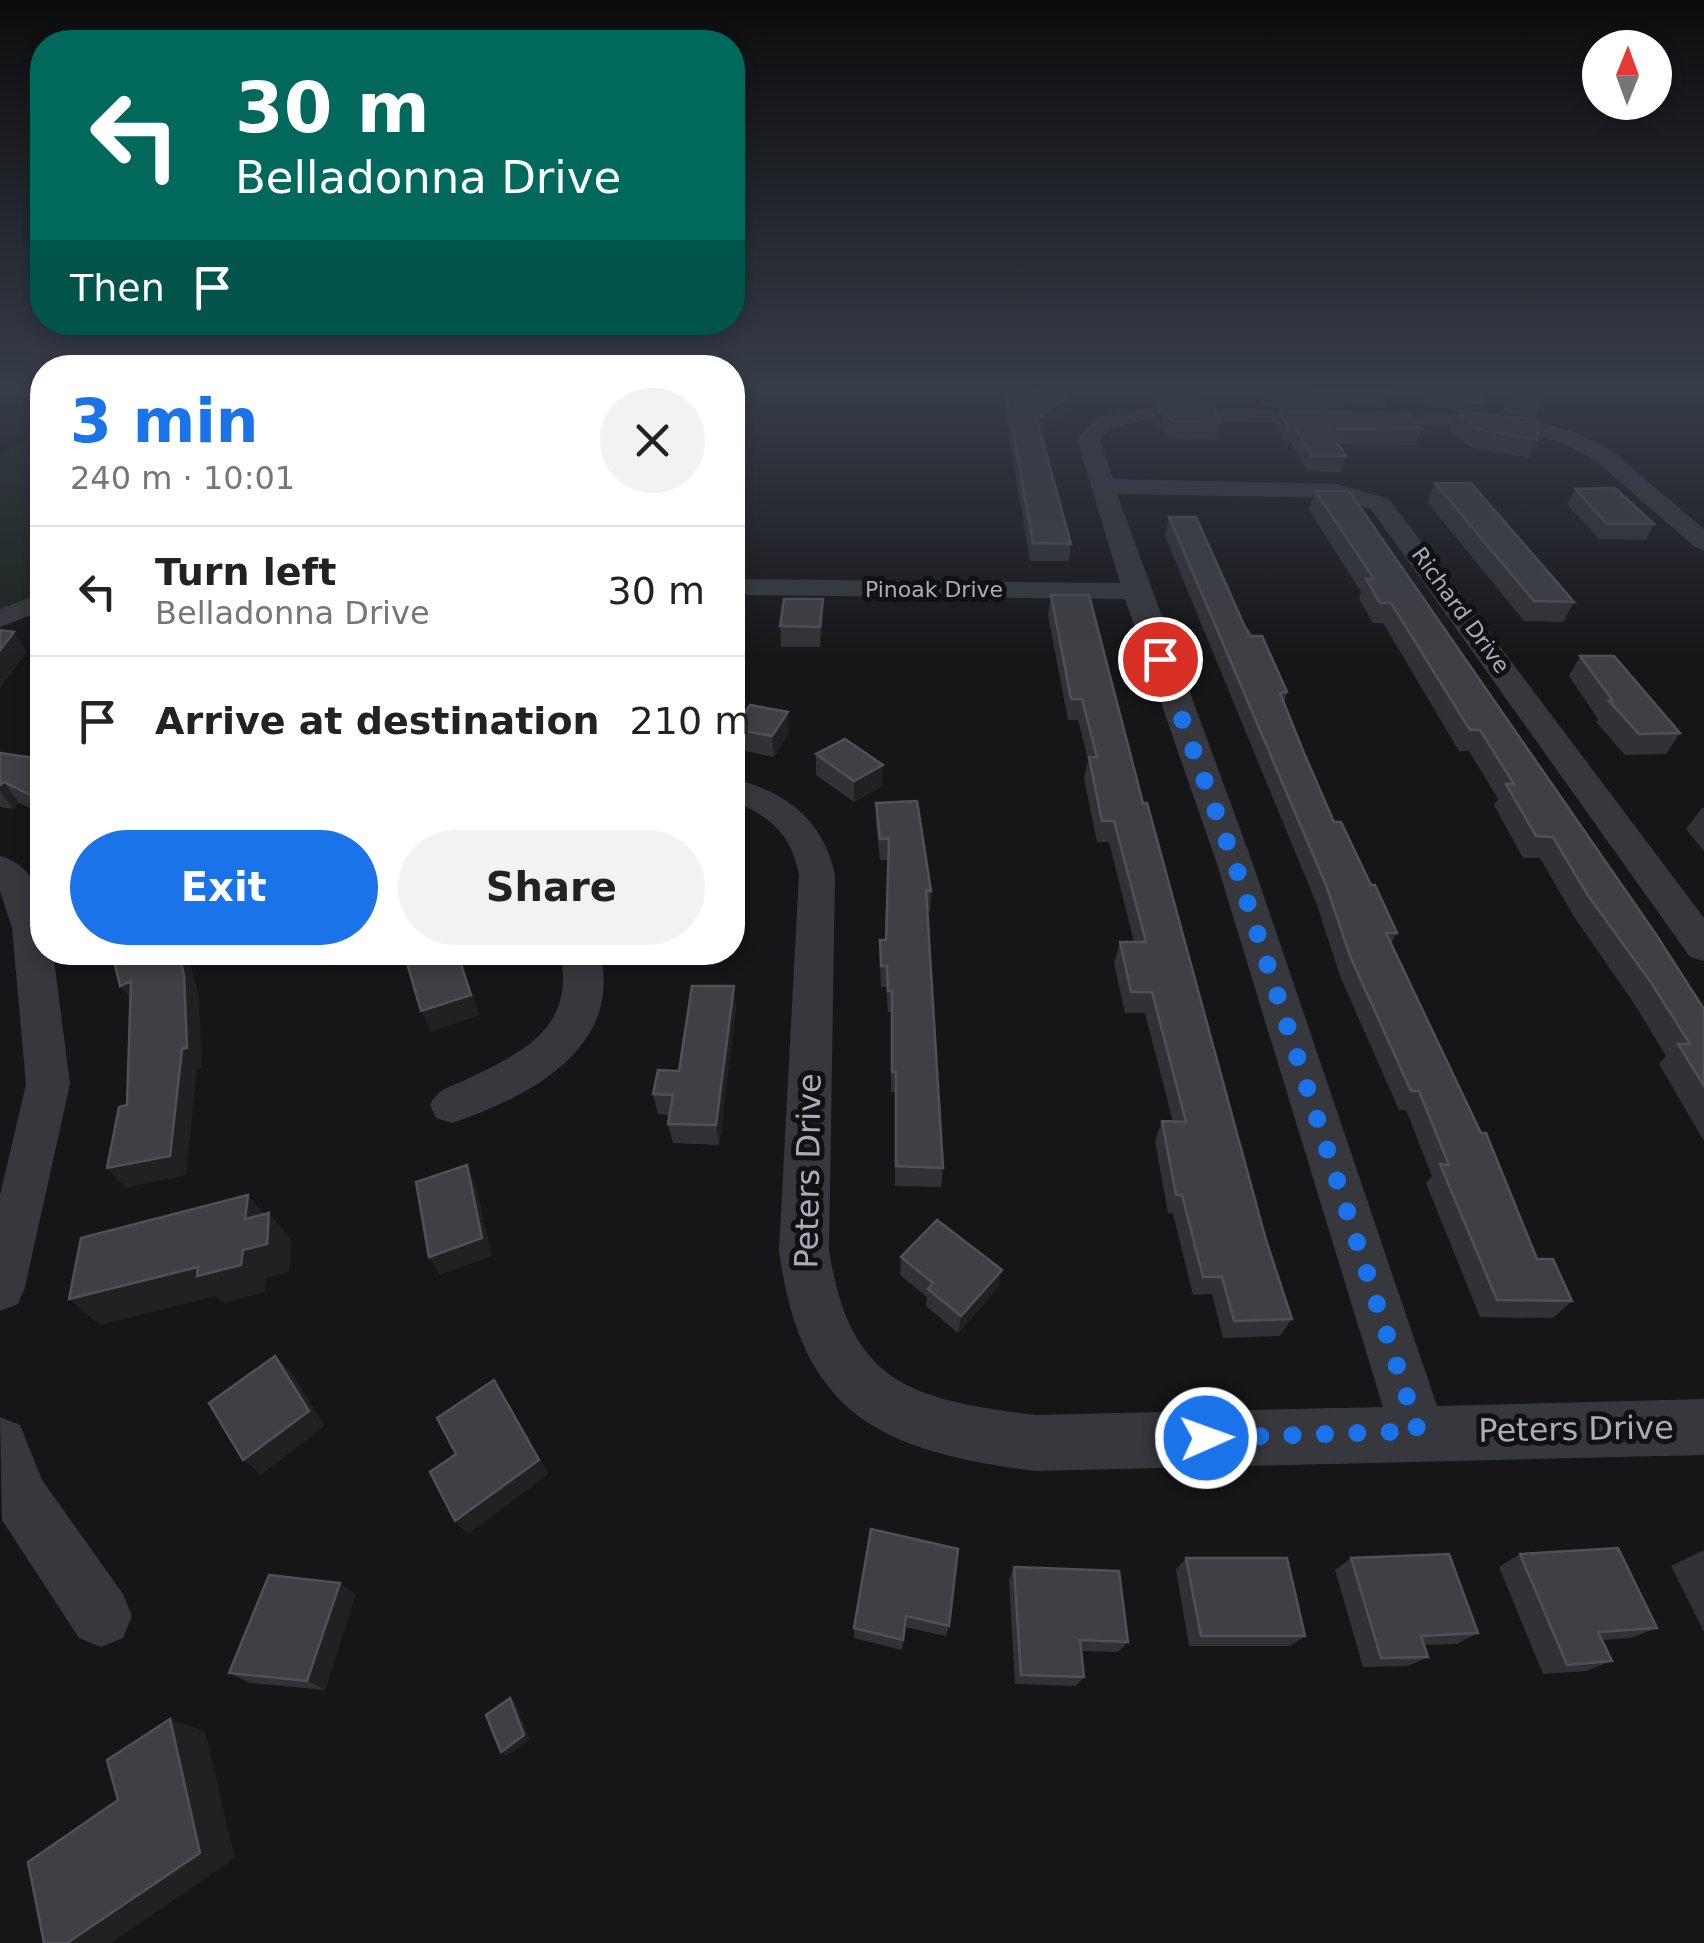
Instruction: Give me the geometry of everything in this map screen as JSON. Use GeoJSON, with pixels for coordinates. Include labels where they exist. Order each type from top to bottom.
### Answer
{"type":"FeatureCollection","features":[{"type":"Feature","properties":{"kind":"street"},"geometry":{"type":"LineString","coordinates":[[1098,478],[1235,864],[1418,1431]]}},
{"type":"Feature","properties":{"kind":"street"},"geometry":{"type":"LineString","coordinates":[[1634,478],[1704,542]]}},
{"type":"Feature","properties":{"kind":"street","name":"Richard Drive"},"geometry":{"type":"LineString","coordinates":[[1100,486],[1336,491],[1380,504],[1704,947]]}},
{"type":"Feature","properties":{"kind":"street","name":"Pinoak Drive"},"geometry":{"type":"LineString","coordinates":[[745,587],[1136,590]]}},
{"type":"Feature","properties":{"kind":"street"},"geometry":{"type":"LineString","coordinates":[[0,619],[30,607]]}},
{"type":"Feature","properties":{"kind":"street","name":"Peters Drive"},"geometry":{"type":"LineString","coordinates":[[745,794],[774,805],[793,819],[814,849],[818,874],[804,1250],[807,1299],[818,1331],[843,1368],[877,1398],[923,1424],[969,1436],[1035,1443],[1704,1427]]}},
{"type":"Feature","properties":{"kind":"street"},"geometry":{"type":"LineString","coordinates":[[0,868],[18,888],[30,922]]}},
{"type":"Feature","properties":{"kind":"street"},"geometry":{"type":"LineString","coordinates":[[0,1286],[43,1120],[48,1084],[36,965]]}},
{"type":"Feature","properties":{"kind":"street"},"geometry":{"type":"LineString","coordinates":[[452,1105],[524,1074],[567,1034],[586,982],[583,965]]}},
{"type":"Feature","properties":{"kind":"street"},"geometry":{"type":"LineString","coordinates":[[0,1445],[22,1500],[102,1616]]}},
{"type":"Feature","properties":{"kind":"shaded area"},"geometry":{"type":"Polygon","coordinates":[[[0,478],[30,478],[30,606],[0,619],[0,478]]]}},
{"type":"Feature","properties":{"kind":"building"},"geometry":{"type":"Polygon","coordinates":[[[1021,478],[1053,478],[1071,544],[1033,543],[1021,478]]]}},
{"type":"Feature","properties":{"kind":"building"},"geometry":{"type":"Polygon","coordinates":[[[1435,483],[1471,483],[1574,602],[1534,601],[1435,483]]]}},
{"type":"Feature","properties":{"kind":"building"},"geometry":{"type":"Polygon","coordinates":[[[1615,488],[1654,524],[1607,524],[1575,489],[1615,488]]]}},
{"type":"Feature","properties":{"kind":"building"},"geometry":{"type":"Polygon","coordinates":[[[1315,491],[1349,491],[1655,933],[1704,1009],[1704,1086],[1678,1044],[1690,1044],[1652,984],[1587,894],[1553,837],[1536,836],[1506,784],[1514,784],[1480,730],[1470,730],[1391,603],[1380,603],[1366,579],[1374,579],[1315,491]]]}},
{"type":"Feature","properties":{"kind":"building"},"geometry":{"type":"Polygon","coordinates":[[[1169,517],[1196,517],[1245,627],[1251,636],[1262,636],[1287,692],[1280,693],[1334,822],[1341,822],[1371,885],[1375,885],[1397,933],[1386,933],[1481,1133],[1486,1133],[1537,1259],[1553,1259],[1572,1301],[1497,1300],[1440,1164],[1449,1165],[1419,1091],[1411,1091],[1350,956],[1326,885],[1169,517]]]}},
{"type":"Feature","properties":{"kind":"building"},"geometry":{"type":"Polygon","coordinates":[[[1051,595],[1089,595],[1143,803],[1147,803],[1266,1240],[1292,1319],[1234,1321],[1222,1277],[1203,1277],[1182,1195],[1176,1195],[1162,1121],[1186,1122],[1152,992],[1131,992],[1120,942],[1146,942],[1114,821],[1102,821],[1089,757],[1097,757],[1082,699],[1071,699],[1051,595]]]}},
{"type":"Feature","properties":{"kind":"building"},"geometry":{"type":"Polygon","coordinates":[[[784,599],[823,599],[820,627],[780,626],[784,599]]]}},
{"type":"Feature","properties":{"kind":"building"},"geometry":{"type":"Polygon","coordinates":[[[0,630],[14,632],[0,650],[0,630]]]}},
{"type":"Feature","properties":{"kind":"building"},"geometry":{"type":"Polygon","coordinates":[[[1580,656],[1614,656],[1680,733],[1639,734],[1609,701],[1613,701],[1580,656]]]}},
{"type":"Feature","properties":{"kind":"building"},"geometry":{"type":"Polygon","coordinates":[[[750,705],[788,712],[772,736],[745,731],[745,712],[750,705]]]}},
{"type":"Feature","properties":{"kind":"building"},"geometry":{"type":"Polygon","coordinates":[[[845,739],[883,765],[854,781],[816,754],[845,739]]]}},
{"type":"Feature","properties":{"kind":"building"},"geometry":{"type":"Polygon","coordinates":[[[0,753],[30,757],[30,795],[4,782],[0,785],[0,753]]]}},
{"type":"Feature","properties":{"kind":"building"},"geometry":{"type":"Polygon","coordinates":[[[917,801],[931,891],[926,890],[943,1168],[896,1166],[892,991],[888,991],[887,966],[881,966],[880,940],[886,940],[889,839],[880,839],[876,803],[917,801]]]}},
{"type":"Feature","properties":{"kind":"building"},"geometry":{"type":"Polygon","coordinates":[[[115,965],[181,965],[187,1048],[182,1049],[170,1156],[107,1168],[119,1107],[127,1105],[131,981],[120,986],[115,965]]]}},
{"type":"Feature","properties":{"kind":"building"},"geometry":{"type":"Polygon","coordinates":[[[408,965],[461,965],[471,995],[421,1011],[408,965]]]}},
{"type":"Feature","properties":{"kind":"building"},"geometry":{"type":"Polygon","coordinates":[[[692,986],[734,986],[716,1125],[668,1124],[673,1095],[653,1094],[658,1070],[679,1071],[692,986]]]}},
{"type":"Feature","properties":{"kind":"building"},"geometry":{"type":"Polygon","coordinates":[[[467,1165],[482,1238],[429,1257],[416,1182],[467,1165]]]}},
{"type":"Feature","properties":{"kind":"building"},"geometry":{"type":"Polygon","coordinates":[[[248,1195],[245,1219],[269,1213],[267,1244],[243,1250],[241,1265],[197,1276],[198,1267],[69,1299],[81,1238],[248,1195]]]}},
{"type":"Feature","properties":{"kind":"building"},"geometry":{"type":"Polygon","coordinates":[[[937,1220],[1002,1270],[961,1316],[928,1289],[933,1283],[901,1257],[937,1220]]]}},
{"type":"Feature","properties":{"kind":"building"},"geometry":{"type":"Polygon","coordinates":[[[275,1356],[309,1411],[243,1460],[209,1403],[275,1356]]]}},
{"type":"Feature","properties":{"kind":"building"},"geometry":{"type":"Polygon","coordinates":[[[494,1380],[539,1460],[455,1521],[430,1472],[456,1454],[437,1418],[494,1380]]]}},
{"type":"Feature","properties":{"kind":"building"},"geometry":{"type":"Polygon","coordinates":[[[871,1529],[958,1549],[949,1626],[906,1616],[903,1640],[854,1628],[871,1529]]]}},
{"type":"Feature","properties":{"kind":"building"},"geometry":{"type":"Polygon","coordinates":[[[1618,1548],[1657,1628],[1598,1632],[1612,1661],[1567,1665],[1520,1554],[1618,1548]]]}},
{"type":"Feature","properties":{"kind":"building"},"geometry":{"type":"Polygon","coordinates":[[[1449,1554],[1478,1633],[1421,1636],[1428,1657],[1381,1658],[1351,1558],[1449,1554]]]}},
{"type":"Feature","properties":{"kind":"building"},"geometry":{"type":"Polygon","coordinates":[[[1186,1558],[1287,1558],[1305,1636],[1201,1636],[1186,1558]]]}},
{"type":"Feature","properties":{"kind":"building"},"geometry":{"type":"Polygon","coordinates":[[[1014,1567],[1119,1571],[1128,1642],[1080,1640],[1084,1677],[1021,1675],[1014,1567]]]}},
{"type":"Feature","properties":{"kind":"building"},"geometry":{"type":"Polygon","coordinates":[[[269,1575],[340,1583],[307,1681],[229,1673],[269,1575]]]}},
{"type":"Feature","properties":{"kind":"building"},"geometry":{"type":"Polygon","coordinates":[[[510,1698],[524,1735],[501,1752],[486,1715],[510,1698]]]}},
{"type":"Feature","properties":{"kind":"building"},"geometry":{"type":"Polygon","coordinates":[[[170,1719],[200,1853],[67,1943],[44,1943],[28,1862],[118,1800],[107,1760],[170,1719]]]}},
{"type":"Feature","properties":{"kind":"route"},"geometry":{"type":"LineString","coordinates":[[1160,659],[1235,864],[1418,1431],[1206,1438]]}}]}
